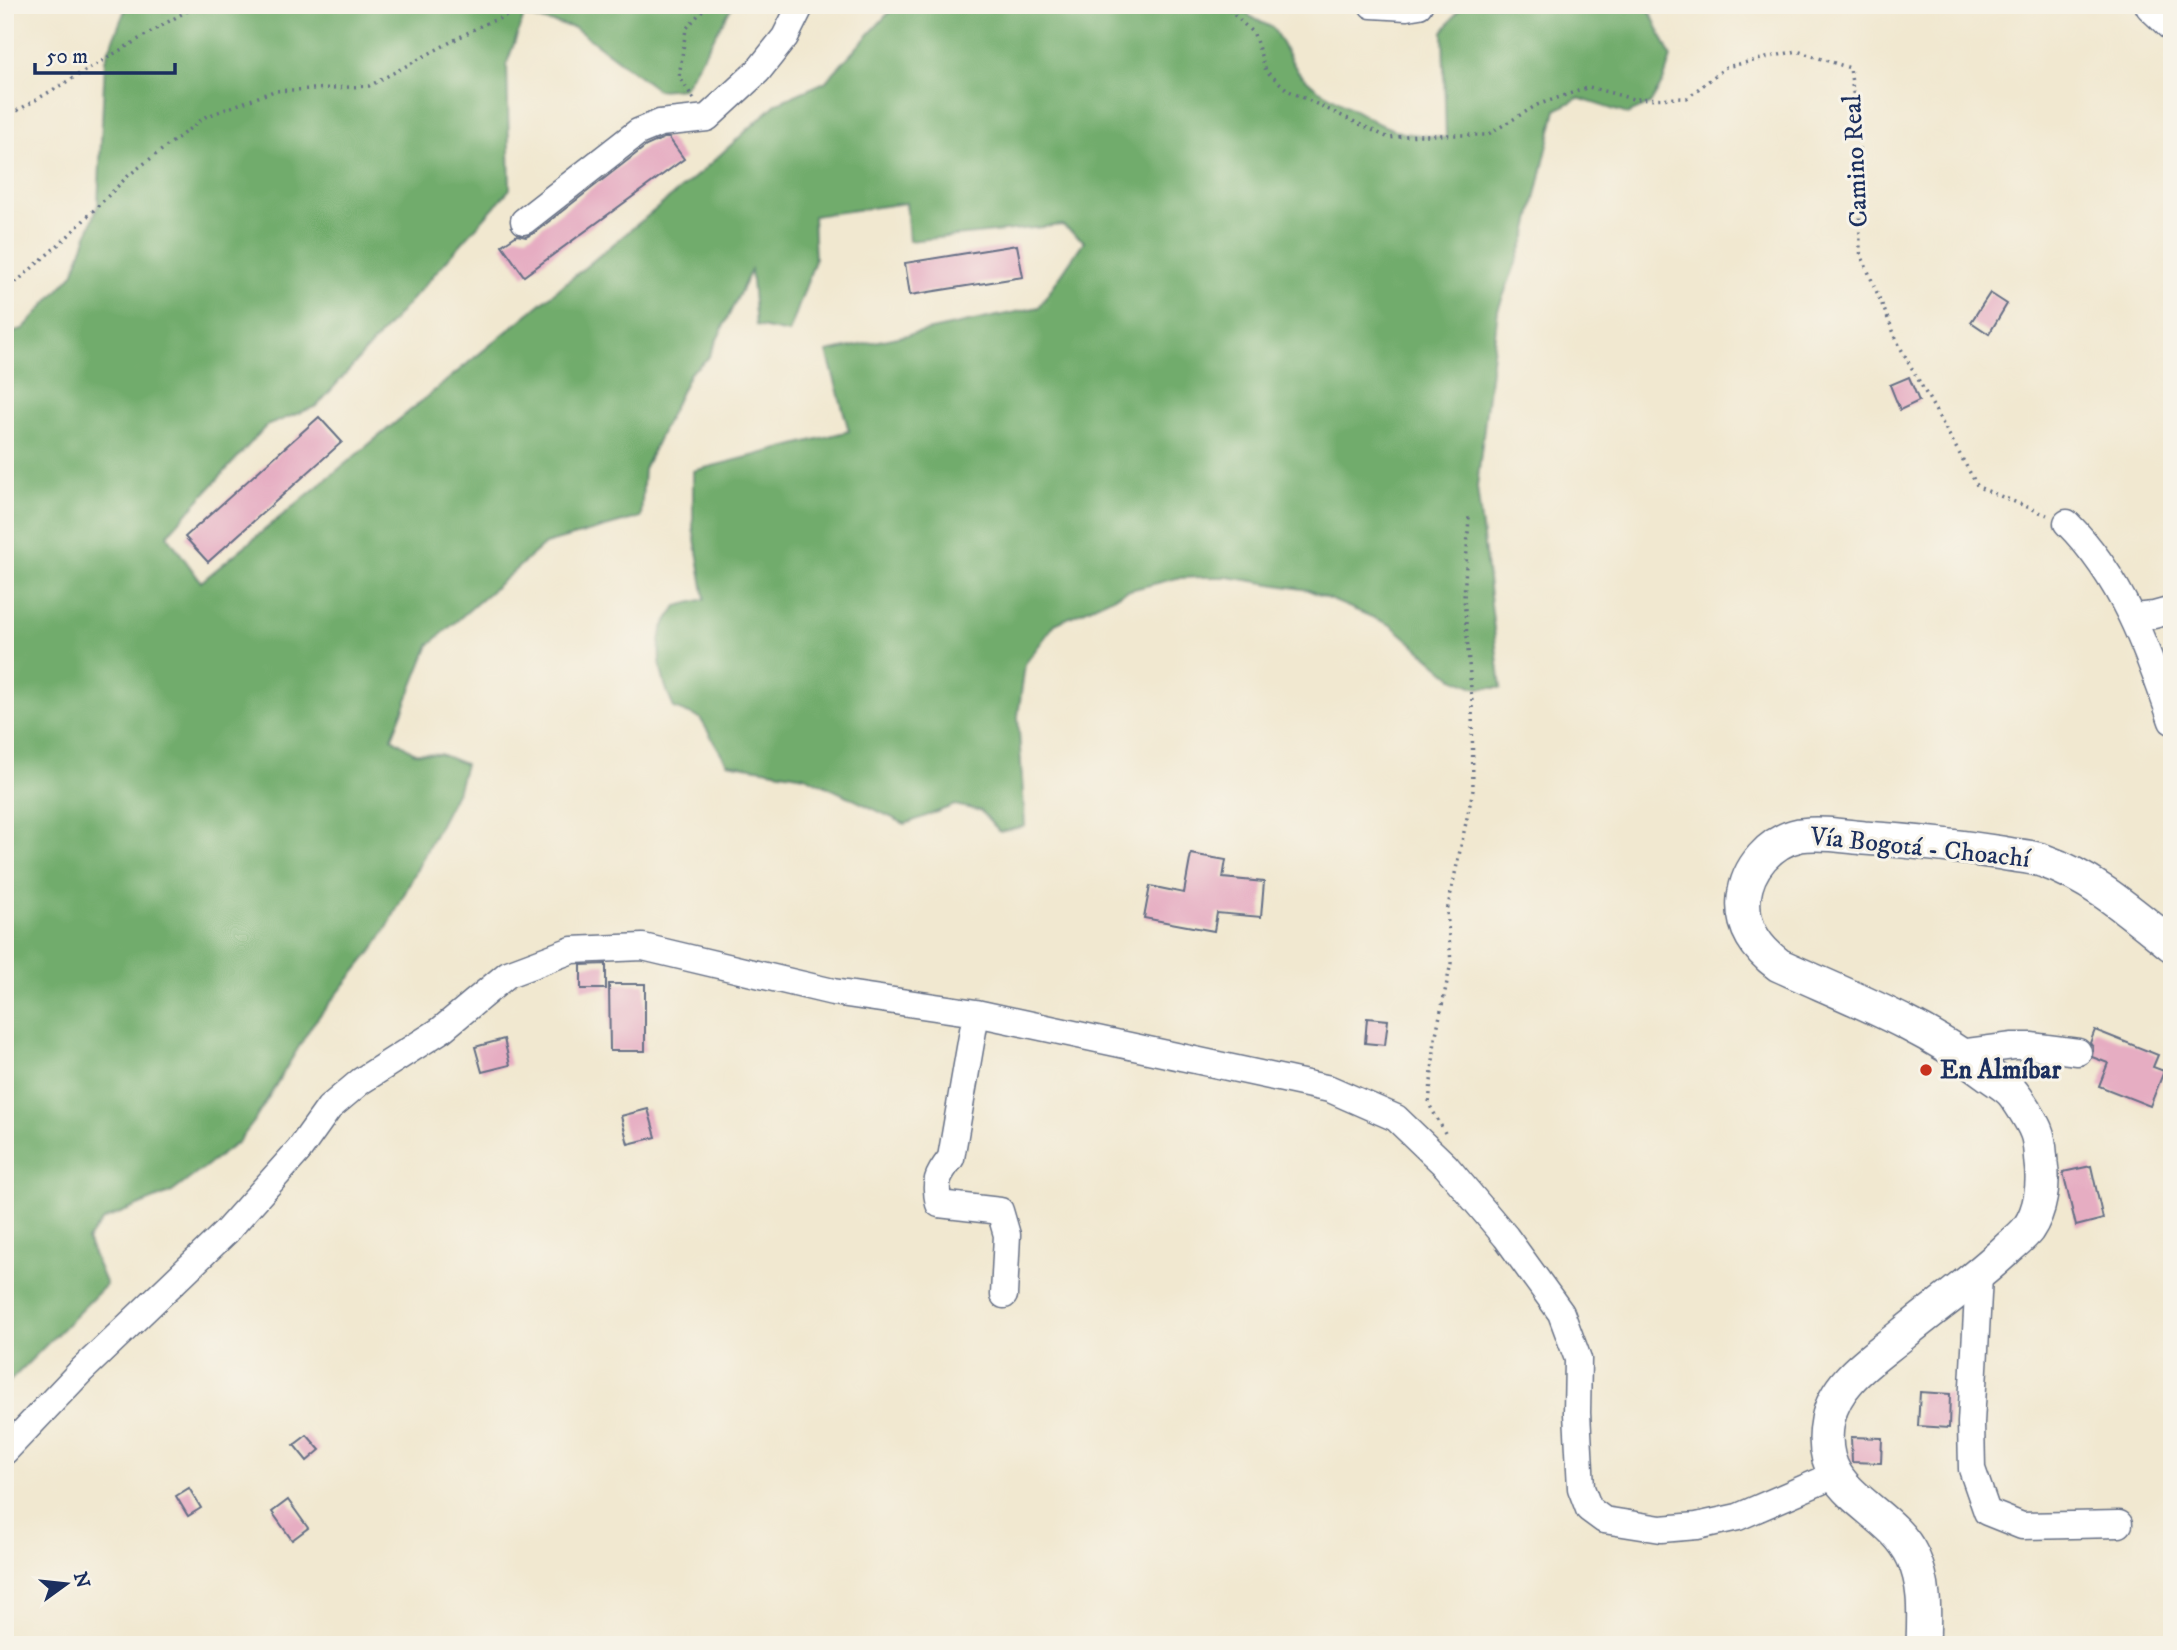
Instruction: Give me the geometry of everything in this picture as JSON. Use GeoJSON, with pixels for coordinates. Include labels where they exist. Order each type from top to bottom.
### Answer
{"type":"FeatureCollection","features":[{"type":"Feature","properties":{"kind":"main road"},"geometry":{"type":"LineString","coordinates":[[2152,5],[2172,24]]}},
{"type":"Feature","properties":{"kind":"main road","name":"Vía Bogotá - Choachí"},"geometry":{"type":"LineString","coordinates":[[1923,1645],[1925,1605],[1921,1578],[1912,1554],[1896,1532],[1854,1497],[1835,1475],[1827,1449],[1828,1420],[1837,1396],[1854,1374],[1932,1310],[1979,1276],[2028,1229],[2039,1204],[2043,1178],[2037,1132],[2011,1092],[1960,1053],[1916,1028],[1779,965],[1768,957],[1757,946],[1750,933],[1744,906],[1748,878],[1763,855],[1779,843],[1799,835],[1820,834],[1973,849],[2043,860],[2104,891],[2172,945]]}},
{"type":"Feature","properties":{"kind":"street"},"geometry":{"type":"LineString","coordinates":[[524,221],[638,132],[660,123],[707,118],[758,71],[785,37],[801,5]]}},
{"type":"Feature","properties":{"kind":"street"},"geometry":{"type":"LineString","coordinates":[[1373,5],[1419,5]]}},
{"type":"Feature","properties":{"kind":"street"},"geometry":{"type":"LineString","coordinates":[[2067,523],[2086,541],[2133,617],[2150,656],[2172,721]]}},
{"type":"Feature","properties":{"kind":"street"},"geometry":{"type":"LineString","coordinates":[[2133,617],[2172,610]]}},
{"type":"Feature","properties":{"kind":"street"},"geometry":{"type":"LineString","coordinates":[[5,1451],[82,1370],[226,1232],[299,1150],[329,1108],[361,1081],[442,1030],[508,974],[572,950],[643,947],[833,992],[976,1013],[1330,1089],[1396,1118],[1446,1166],[1506,1237],[1561,1313],[1578,1359],[1577,1413],[1581,1488],[1589,1509],[1604,1520],[1661,1529],[1697,1526],[1738,1517],[1835,1475]]}},
{"type":"Feature","properties":{"kind":"street"},"geometry":{"type":"LineString","coordinates":[[976,1013],[951,1158],[939,1173],[935,1188],[939,1205],[1000,1211],[1007,1235],[1004,1295]]}},
{"type":"Feature","properties":{"kind":"street"},"geometry":{"type":"LineString","coordinates":[[1960,1053],[2013,1046],[2078,1052]]}},
{"type":"Feature","properties":{"kind":"street"},"geometry":{"type":"LineString","coordinates":[[1979,1276],[1970,1423],[1972,1469],[1987,1512],[2022,1526],[2119,1524]]}},
{"type":"Feature","properties":{"kind":"path"},"geometry":{"type":"LineString","coordinates":[[5,118],[185,12],[209,5]]}},
{"type":"Feature","properties":{"kind":"path"},"geometry":{"type":"LineString","coordinates":[[229,5],[246,12],[271,5]]}},
{"type":"Feature","properties":{"kind":"path"},"geometry":{"type":"LineString","coordinates":[[5,292],[67,237],[129,175],[205,117],[274,91],[369,86],[484,24],[537,5]]}},
{"type":"Feature","properties":{"kind":"path"},"geometry":{"type":"LineString","coordinates":[[707,5],[686,29],[679,77],[707,118]]}},
{"type":"Feature","properties":{"kind":"path","name":"Camino Real"},"geometry":{"type":"LineString","coordinates":[[1224,5],[1254,34],[1266,71],[1289,90],[1389,138],[1418,135],[1487,135],[1537,105],[1589,87],[1633,99],[1687,98],[1726,67],[1797,51],[1850,68],[1859,139],[1860,252],[1899,345],[1978,487],[2067,523]]}},
{"type":"Feature","properties":{"kind":"path"},"geometry":{"type":"LineString","coordinates":[[1445,1134],[1429,1104],[1435,1039],[1451,963],[1447,911],[1473,790],[1472,702],[1464,597],[1469,517]]}},
{"type":"Feature","properties":{"kind":"green space"},"geometry":{"type":"Polygon","coordinates":[[[127,5],[733,5],[684,88],[658,90],[575,28],[524,16],[507,63],[510,189],[317,406],[266,426],[167,535],[201,582],[700,173],[777,103],[825,82],[896,5],[1240,5],[1251,17],[1273,28],[1298,72],[1316,88],[1379,124],[1403,133],[1446,138],[1443,32],[1462,5],[1647,5],[1671,57],[1663,82],[1650,104],[1627,114],[1578,98],[1556,110],[1527,234],[1498,310],[1477,487],[1501,688],[1477,688],[1453,678],[1391,625],[1308,590],[1228,577],[1203,577],[1177,578],[1126,591],[1055,624],[1025,664],[1018,716],[1025,826],[1000,832],[981,811],[955,805],[905,824],[805,776],[727,763],[700,718],[674,708],[666,689],[659,650],[663,627],[677,606],[705,599],[693,527],[693,471],[849,431],[827,352],[1039,307],[1084,241],[1062,225],[909,241],[906,203],[813,216],[815,260],[789,333],[756,326],[751,270],[708,358],[690,373],[644,469],[641,517],[545,544],[429,645],[392,738],[415,753],[440,754],[465,764],[458,789],[388,926],[375,947],[312,1025],[253,1123],[238,1142],[172,1192],[103,1220],[87,1240],[106,1285],[5,1386],[5,336],[23,329],[73,274],[98,205],[105,60],[127,5]]]}},
{"type":"Feature","properties":{"kind":"building"},"geometry":{"type":"Polygon","coordinates":[[[669,138],[684,159],[524,276],[502,245],[517,235],[526,237],[534,233],[646,146],[669,138]]]}},
{"type":"Feature","properties":{"kind":"building"},"geometry":{"type":"Polygon","coordinates":[[[1017,245],[1023,277],[910,295],[905,263],[1017,245]]]}},
{"type":"Feature","properties":{"kind":"building"},"geometry":{"type":"Polygon","coordinates":[[[1990,293],[2007,304],[1989,334],[1971,322],[1990,293]]]}},
{"type":"Feature","properties":{"kind":"building"},"geometry":{"type":"Polygon","coordinates":[[[1909,377],[1919,401],[1900,410],[1890,385],[1909,377]]]}},
{"type":"Feature","properties":{"kind":"building"},"geometry":{"type":"Polygon","coordinates":[[[319,417],[342,442],[208,562],[185,537],[319,417]]]}},
{"type":"Feature","properties":{"kind":"building"},"geometry":{"type":"Polygon","coordinates":[[[1191,854],[1226,860],[1223,878],[1264,882],[1261,917],[1217,913],[1214,931],[1144,918],[1150,886],[1184,893],[1191,854]]]}},
{"type":"Feature","properties":{"kind":"building"},"geometry":{"type":"Polygon","coordinates":[[[606,964],[606,989],[581,989],[581,965],[606,964]]]}},
{"type":"Feature","properties":{"kind":"building"},"geometry":{"type":"Polygon","coordinates":[[[609,984],[645,984],[645,1051],[610,1051],[609,984]]]}},
{"type":"Feature","properties":{"kind":"building"},"geometry":{"type":"Polygon","coordinates":[[[1367,1018],[1388,1020],[1385,1045],[1365,1043],[1367,1018]]]}},
{"type":"Feature","properties":{"kind":"building"},"geometry":{"type":"Polygon","coordinates":[[[2095,1030],[2158,1055],[2153,1067],[2164,1071],[2150,1106],[2099,1086],[2108,1063],[2092,1057],[2093,1047],[2090,1043],[2095,1030]]]}},
{"type":"Feature","properties":{"kind":"building"},"geometry":{"type":"Polygon","coordinates":[[[504,1039],[510,1065],[482,1072],[475,1047],[504,1039]]]}},
{"type":"Feature","properties":{"kind":"building"},"geometry":{"type":"Polygon","coordinates":[[[648,1109],[656,1137],[628,1144],[621,1116],[648,1109]]]}},
{"type":"Feature","properties":{"kind":"building"},"geometry":{"type":"Polygon","coordinates":[[[2091,1166],[2103,1219],[2076,1226],[2063,1172],[2091,1166]]]}},
{"type":"Feature","properties":{"kind":"building"},"geometry":{"type":"Polygon","coordinates":[[[1920,1392],[1950,1394],[1949,1428],[1918,1426],[1920,1392]]]}},
{"type":"Feature","properties":{"kind":"building"},"geometry":{"type":"Polygon","coordinates":[[[307,1435],[320,1450],[307,1461],[294,1445],[307,1435]]]}},
{"type":"Feature","properties":{"kind":"building"},"geometry":{"type":"Polygon","coordinates":[[[1851,1437],[1882,1438],[1881,1463],[1852,1462],[1851,1437]]]}},
{"type":"Feature","properties":{"kind":"building"},"geometry":{"type":"Polygon","coordinates":[[[189,1488],[201,1508],[188,1516],[176,1496],[189,1488]]]}},
{"type":"Feature","properties":{"kind":"building"},"geometry":{"type":"Polygon","coordinates":[[[288,1500],[308,1528],[292,1540],[272,1512],[288,1500]]]}},
{"type":"Feature","properties":{"kind":"place","name":"En Almíbar"},"geometry":{"type":"Point","coordinates":[1926,1070]}}]}
